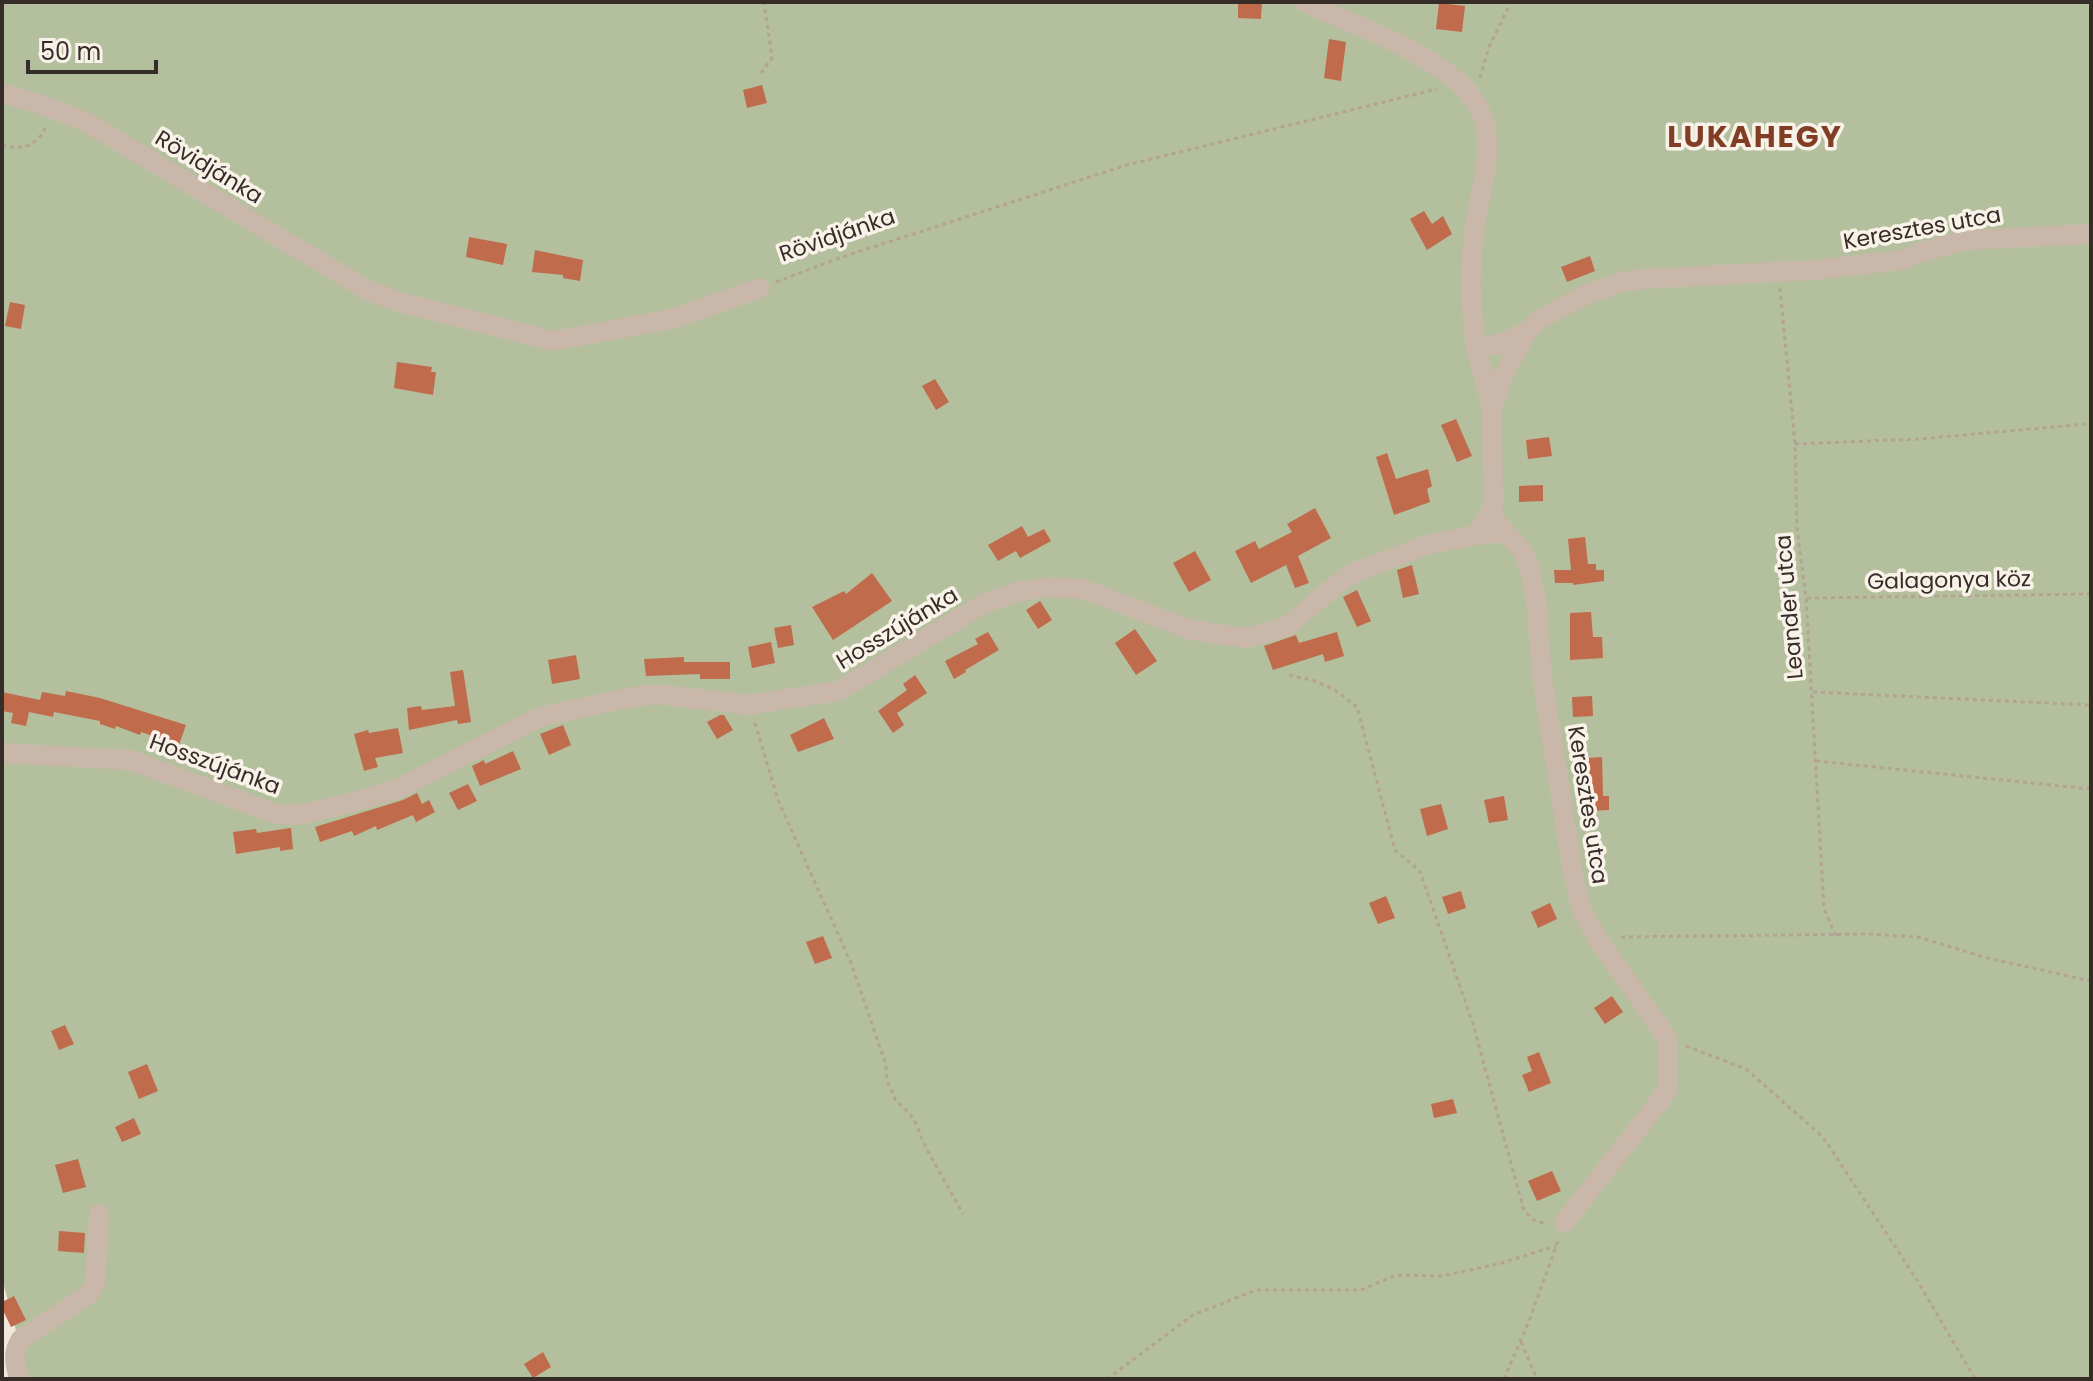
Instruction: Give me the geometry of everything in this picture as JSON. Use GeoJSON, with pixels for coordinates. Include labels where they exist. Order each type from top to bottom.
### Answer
{"type":"FeatureCollection","features":[{"type":"Feature","properties":{"kind":"street"},"geometry":{"type":"LineString","coordinates":[[1304,2],[1423,58],[1460,83],[1481,110],[1489,154],[1473,240],[1471,310],[1476,347],[1492,408]]}},
{"type":"Feature","properties":{"kind":"street","name":"Rövidjánka"},"geometry":{"type":"LineString","coordinates":[[2,93],[86,122],[369,291],[403,303],[553,341],[672,319],[760,288]]}},
{"type":"Feature","properties":{"kind":"street","name":"Keresztes utca"},"geometry":{"type":"LineString","coordinates":[[1668,1039],[1597,938],[1581,908],[1542,676],[1536,599],[1530,570],[1523,552],[1498,524],[1493,507],[1492,408],[1505,372],[1527,332],[1540,319],[1560,306],[1622,282],[1778,273],[1902,260],[1968,240],[2091,234]]}},
{"type":"Feature","properties":{"kind":"street"},"geometry":{"type":"LineString","coordinates":[[1476,347],[1499,344],[1527,332]]}},
{"type":"Feature","properties":{"kind":"street"},"geometry":{"type":"LineString","coordinates":[[1477,535],[1493,507]]}},
{"type":"Feature","properties":{"kind":"street"},"geometry":{"type":"LineString","coordinates":[[1477,535],[1506,532]]}},
{"type":"Feature","properties":{"kind":"street","name":"Hosszújánka"},"geometry":{"type":"LineString","coordinates":[[2,753],[130,760],[240,803],[291,815],[354,802],[399,788],[540,717],[657,694],[748,705],[839,691],[985,603],[1017,592],[1048,587],[1083,589],[1191,630],[1229,637],[1258,636],[1298,620],[1346,577],[1358,571],[1430,544],[1477,535]]}},
{"type":"Feature","properties":{"kind":"street"},"geometry":{"type":"LineString","coordinates":[[1564,1223],[1668,1090],[1668,1039]]}},
{"type":"Feature","properties":{"kind":"street"},"geometry":{"type":"LineString","coordinates":[[19,1379],[14,1359],[15,1348],[21,1339],[89,1294],[95,1284],[99,1214]]}},
{"type":"Feature","properties":{"kind":"path"},"geometry":{"type":"LineString","coordinates":[[761,73],[772,58],[764,2]]}},
{"type":"Feature","properties":{"kind":"path"},"geometry":{"type":"LineString","coordinates":[[1473,101],[1489,47],[1511,2]]}},
{"type":"Feature","properties":{"kind":"path","name":"Rövidjánka"},"geometry":{"type":"LineString","coordinates":[[760,288],[842,257],[1127,165],[1460,83]]}},
{"type":"Feature","properties":{"kind":"path"},"geometry":{"type":"LineString","coordinates":[[2,145],[20,149],[36,142],[46,124],[40,104]]}},
{"type":"Feature","properties":{"kind":"path","name":"Leander utca"},"geometry":{"type":"LineString","coordinates":[[1778,273],[1795,444],[1797,528],[1813,692],[1824,909],[1836,936]]}},
{"type":"Feature","properties":{"kind":"path"},"geometry":{"type":"LineString","coordinates":[[1795,444],[1919,439],[2086,424]]}},
{"type":"Feature","properties":{"kind":"path","name":"Galagonya köz"},"geometry":{"type":"LineString","coordinates":[[1806,598],[2091,594]]}},
{"type":"Feature","properties":{"kind":"path"},"geometry":{"type":"LineString","coordinates":[[1289,675],[1335,690],[1357,707],[1395,850],[1420,871],[1473,1024],[1524,1211],[1541,1223],[1564,1223],[1504,1379]]}},
{"type":"Feature","properties":{"kind":"path"},"geometry":{"type":"LineString","coordinates":[[1813,692],[2091,705]]}},
{"type":"Feature","properties":{"kind":"path"},"geometry":{"type":"LineString","coordinates":[[748,705],[791,832],[851,963],[895,1099],[914,1119],[925,1146],[963,1214]]}},
{"type":"Feature","properties":{"kind":"path"},"geometry":{"type":"LineString","coordinates":[[1816,761],[2091,789]]}},
{"type":"Feature","properties":{"kind":"path"},"geometry":{"type":"LineString","coordinates":[[1597,938],[1871,934],[1918,937],[1987,958],[2091,981]]}},
{"type":"Feature","properties":{"kind":"path"},"geometry":{"type":"LineString","coordinates":[[1668,1039],[1746,1069],[1823,1137],[1917,1280],[1975,1379]]}},
{"type":"Feature","properties":{"kind":"path"},"geometry":{"type":"LineString","coordinates":[[1107,1379],[1193,1315],[1256,1290],[1361,1290],[1396,1275],[1441,1276],[1498,1264],[1556,1246]]}},
{"type":"Feature","properties":{"kind":"path"},"geometry":{"type":"LineString","coordinates":[[1520,1341],[1537,1379]]}},
{"type":"Feature","properties":{"kind":"green space"},"geometry":{"type":"Polygon","coordinates":[[[2,2],[2091,2],[2091,1379],[29,1379],[2,1278],[2,2]]]}},
{"type":"Feature","properties":{"kind":"building"},"geometry":{"type":"Polygon","coordinates":[[[1238,2],[1262,2],[1261,19],[1238,18],[1238,2]]]}},
{"type":"Feature","properties":{"kind":"building"},"geometry":{"type":"Polygon","coordinates":[[[1439,3],[1465,6],[1462,32],[1436,29],[1439,3]]]}},
{"type":"Feature","properties":{"kind":"building"},"geometry":{"type":"Polygon","coordinates":[[[1329,39],[1346,42],[1341,81],[1324,78],[1329,39]]]}},
{"type":"Feature","properties":{"kind":"building"},"geometry":{"type":"Polygon","coordinates":[[[762,85],[767,103],[747,108],[743,90],[762,85]]]}},
{"type":"Feature","properties":{"kind":"building"},"geometry":{"type":"Polygon","coordinates":[[[1424,211],[1432,224],[1443,216],[1452,234],[1427,250],[1410,219],[1424,211]]]}},
{"type":"Feature","properties":{"kind":"building"},"geometry":{"type":"Polygon","coordinates":[[[469,237],[507,244],[503,265],[466,257],[469,237]]]}},
{"type":"Feature","properties":{"kind":"building"},"geometry":{"type":"Polygon","coordinates":[[[535,250],[583,260],[580,281],[563,278],[563,275],[532,272],[535,250]]]}},
{"type":"Feature","properties":{"kind":"building"},"geometry":{"type":"Polygon","coordinates":[[[1590,256],[1595,271],[1567,282],[1561,267],[1590,256]]]}},
{"type":"Feature","properties":{"kind":"building"},"geometry":{"type":"Polygon","coordinates":[[[10,302],[25,305],[21,329],[5,326],[10,302]]]}},
{"type":"Feature","properties":{"kind":"building"},"geometry":{"type":"Polygon","coordinates":[[[397,362],[432,367],[431,372],[436,372],[433,395],[394,388],[397,362]]]}},
{"type":"Feature","properties":{"kind":"building"},"geometry":{"type":"Polygon","coordinates":[[[935,379],[949,402],[936,410],[922,386],[935,379]]]}},
{"type":"Feature","properties":{"kind":"building"},"geometry":{"type":"Polygon","coordinates":[[[1456,419],[1472,456],[1457,462],[1441,425],[1456,419]]]}},
{"type":"Feature","properties":{"kind":"building"},"geometry":{"type":"Polygon","coordinates":[[[1549,437],[1552,456],[1528,459],[1526,440],[1549,437]]]}},
{"type":"Feature","properties":{"kind":"building"},"geometry":{"type":"Polygon","coordinates":[[[1387,453],[1396,479],[1428,469],[1432,486],[1427,489],[1430,502],[1394,515],[1376,457],[1387,453]]]}},
{"type":"Feature","properties":{"kind":"building"},"geometry":{"type":"Polygon","coordinates":[[[1543,485],[1543,501],[1519,502],[1519,486],[1543,485]]]}},
{"type":"Feature","properties":{"kind":"building"},"geometry":{"type":"Polygon","coordinates":[[[1315,508],[1331,538],[1298,556],[1309,583],[1295,588],[1286,565],[1251,583],[1235,551],[1255,541],[1259,549],[1292,532],[1287,524],[1315,508]]]}},
{"type":"Feature","properties":{"kind":"building"},"geometry":{"type":"Polygon","coordinates":[[[1022,526],[1028,537],[1044,529],[1051,541],[1020,558],[1016,551],[998,561],[988,545],[1022,526]]]}},
{"type":"Feature","properties":{"kind":"building"},"geometry":{"type":"Polygon","coordinates":[[[1585,537],[1588,564],[1596,564],[1596,570],[1604,570],[1604,581],[1573,585],[1555,583],[1554,570],[1571,570],[1568,539],[1585,537]]]}},
{"type":"Feature","properties":{"kind":"building"},"geometry":{"type":"Polygon","coordinates":[[[1195,551],[1211,580],[1189,592],[1173,563],[1195,551]]]}},
{"type":"Feature","properties":{"kind":"building"},"geometry":{"type":"Polygon","coordinates":[[[1412,565],[1419,594],[1403,598],[1397,570],[1412,565]]]}},
{"type":"Feature","properties":{"kind":"building"},"geometry":{"type":"Polygon","coordinates":[[[872,573],[892,601],[833,640],[812,607],[844,591],[846,594],[872,573]]]}},
{"type":"Feature","properties":{"kind":"building"},"geometry":{"type":"Polygon","coordinates":[[[1357,590],[1371,621],[1357,627],[1343,597],[1357,590]]]}},
{"type":"Feature","properties":{"kind":"building"},"geometry":{"type":"Polygon","coordinates":[[[1040,601],[1052,620],[1038,629],[1026,610],[1040,601]]]}},
{"type":"Feature","properties":{"kind":"building"},"geometry":{"type":"Polygon","coordinates":[[[1591,612],[1593,637],[1602,637],[1603,658],[1570,660],[1570,613],[1591,612]]]}},
{"type":"Feature","properties":{"kind":"building"},"geometry":{"type":"Polygon","coordinates":[[[791,625],[794,645],[778,648],[774,628],[791,625]]]}},
{"type":"Feature","properties":{"kind":"building"},"geometry":{"type":"Polygon","coordinates":[[[1135,629],[1157,661],[1136,675],[1115,643],[1135,629]]]}},
{"type":"Feature","properties":{"kind":"building"},"geometry":{"type":"Polygon","coordinates":[[[988,632],[999,650],[954,679],[945,661],[978,644],[975,639],[988,632]]]}},
{"type":"Feature","properties":{"kind":"building"},"geometry":{"type":"Polygon","coordinates":[[[1337,632],[1344,656],[1325,662],[1323,654],[1273,670],[1264,646],[1296,635],[1299,643],[1337,632]]]}},
{"type":"Feature","properties":{"kind":"building"},"geometry":{"type":"Polygon","coordinates":[[[771,642],[775,663],[752,668],[748,647],[771,642]]]}},
{"type":"Feature","properties":{"kind":"building"},"geometry":{"type":"Polygon","coordinates":[[[576,655],[580,679],[552,684],[548,660],[576,655]]]}},
{"type":"Feature","properties":{"kind":"building"},"geometry":{"type":"Polygon","coordinates":[[[684,657],[684,662],[730,662],[730,679],[700,679],[700,674],[646,676],[644,659],[684,657]]]}},
{"type":"Feature","properties":{"kind":"building"},"geometry":{"type":"Polygon","coordinates":[[[463,670],[471,722],[458,724],[457,720],[409,730],[407,708],[421,706],[422,710],[455,706],[450,672],[463,670]]]}},
{"type":"Feature","properties":{"kind":"building"},"geometry":{"type":"Polygon","coordinates":[[[915,675],[927,693],[897,713],[904,725],[893,733],[878,711],[907,690],[903,684],[915,675]]]}},
{"type":"Feature","properties":{"kind":"building"},"geometry":{"type":"Polygon","coordinates":[[[66,691],[100,698],[186,725],[179,745],[141,732],[140,735],[116,726],[115,729],[100,724],[100,721],[54,712],[53,717],[29,712],[26,726],[11,723],[13,713],[2,711],[2,692],[40,700],[42,692],[65,696],[66,691]]]}},
{"type":"Feature","properties":{"kind":"building"},"geometry":{"type":"Polygon","coordinates":[[[1592,696],[1593,716],[1573,717],[1572,697],[1592,696]]]}},
{"type":"Feature","properties":{"kind":"building"},"geometry":{"type":"Polygon","coordinates":[[[724,715],[733,730],[717,739],[707,722],[724,715]]]}},
{"type":"Feature","properties":{"kind":"building"},"geometry":{"type":"Polygon","coordinates":[[[824,718],[834,739],[798,752],[790,735],[824,718]]]}},
{"type":"Feature","properties":{"kind":"building"},"geometry":{"type":"Polygon","coordinates":[[[563,725],[571,745],[549,755],[540,734],[563,725]]]}},
{"type":"Feature","properties":{"kind":"building"},"geometry":{"type":"Polygon","coordinates":[[[398,728],[403,753],[375,758],[378,767],[364,771],[354,734],[398,728]]]}},
{"type":"Feature","properties":{"kind":"building"},"geometry":{"type":"Polygon","coordinates":[[[513,751],[521,769],[480,786],[472,766],[484,760],[485,764],[513,751]]]}},
{"type":"Feature","properties":{"kind":"building"},"geometry":{"type":"Polygon","coordinates":[[[1602,757],[1603,796],[1609,796],[1609,810],[1588,811],[1586,758],[1602,757]]]}},
{"type":"Feature","properties":{"kind":"building"},"geometry":{"type":"Polygon","coordinates":[[[468,784],[477,801],[458,810],[449,793],[468,784]]]}},
{"type":"Feature","properties":{"kind":"building"},"geometry":{"type":"Polygon","coordinates":[[[417,793],[422,804],[429,800],[435,812],[416,822],[413,815],[377,830],[376,826],[354,836],[352,831],[320,842],[315,827],[417,793]]]}},
{"type":"Feature","properties":{"kind":"building"},"geometry":{"type":"Polygon","coordinates":[[[1504,796],[1508,820],[1489,823],[1484,800],[1504,796]]]}},
{"type":"Feature","properties":{"kind":"building"},"geometry":{"type":"Polygon","coordinates":[[[1441,804],[1448,829],[1427,836],[1420,809],[1441,804]]]}},
{"type":"Feature","properties":{"kind":"building"},"geometry":{"type":"Polygon","coordinates":[[[291,828],[293,849],[280,851],[280,847],[236,854],[233,832],[256,829],[257,833],[291,828]]]}},
{"type":"Feature","properties":{"kind":"building"},"geometry":{"type":"Polygon","coordinates":[[[1461,891],[1466,908],[1448,914],[1442,897],[1461,891]]]}},
{"type":"Feature","properties":{"kind":"building"},"geometry":{"type":"Polygon","coordinates":[[[1386,896],[1395,918],[1378,924],[1369,903],[1386,896]]]}},
{"type":"Feature","properties":{"kind":"building"},"geometry":{"type":"Polygon","coordinates":[[[1550,903],[1557,919],[1538,928],[1531,912],[1550,903]]]}},
{"type":"Feature","properties":{"kind":"building"},"geometry":{"type":"Polygon","coordinates":[[[823,936],[832,958],[815,964],[806,942],[823,936]]]}},
{"type":"Feature","properties":{"kind":"building"},"geometry":{"type":"Polygon","coordinates":[[[1612,996],[1623,1012],[1605,1024],[1594,1008],[1612,996]]]}},
{"type":"Feature","properties":{"kind":"building"},"geometry":{"type":"Polygon","coordinates":[[[65,1025],[74,1044],[59,1050],[51,1031],[65,1025]]]}},
{"type":"Feature","properties":{"kind":"building"},"geometry":{"type":"Polygon","coordinates":[[[1539,1052],[1551,1083],[1529,1092],[1522,1075],[1532,1071],[1527,1057],[1539,1052]]]}},
{"type":"Feature","properties":{"kind":"building"},"geometry":{"type":"Polygon","coordinates":[[[147,1064],[158,1091],[139,1099],[128,1072],[147,1064]]]}},
{"type":"Feature","properties":{"kind":"building"},"geometry":{"type":"Polygon","coordinates":[[[1453,1099],[1457,1113],[1434,1118],[1431,1104],[1453,1099]]]}},
{"type":"Feature","properties":{"kind":"building"},"geometry":{"type":"Polygon","coordinates":[[[134,1118],[141,1134],[122,1142],[115,1127],[134,1118]]]}},
{"type":"Feature","properties":{"kind":"building"},"geometry":{"type":"Polygon","coordinates":[[[78,1159],[86,1187],[63,1193],[55,1165],[78,1159]]]}},
{"type":"Feature","properties":{"kind":"building"},"geometry":{"type":"Polygon","coordinates":[[[1552,1171],[1561,1191],[1537,1201],[1528,1181],[1552,1171]]]}},
{"type":"Feature","properties":{"kind":"building"},"geometry":{"type":"Polygon","coordinates":[[[59,1231],[85,1233],[84,1253],[58,1251],[59,1231]]]}},
{"type":"Feature","properties":{"kind":"building"},"geometry":{"type":"Polygon","coordinates":[[[14,1296],[26,1320],[11,1327],[2,1302],[14,1296]]]}},
{"type":"Feature","properties":{"kind":"building"},"geometry":{"type":"Polygon","coordinates":[[[543,1352],[551,1367],[533,1378],[524,1364],[543,1352]]]}},
{"type":"Feature","properties":{"kind":"district","name":"LUKAHEGY"},"geometry":{"type":"Point","coordinates":[1755,136]}}]}
